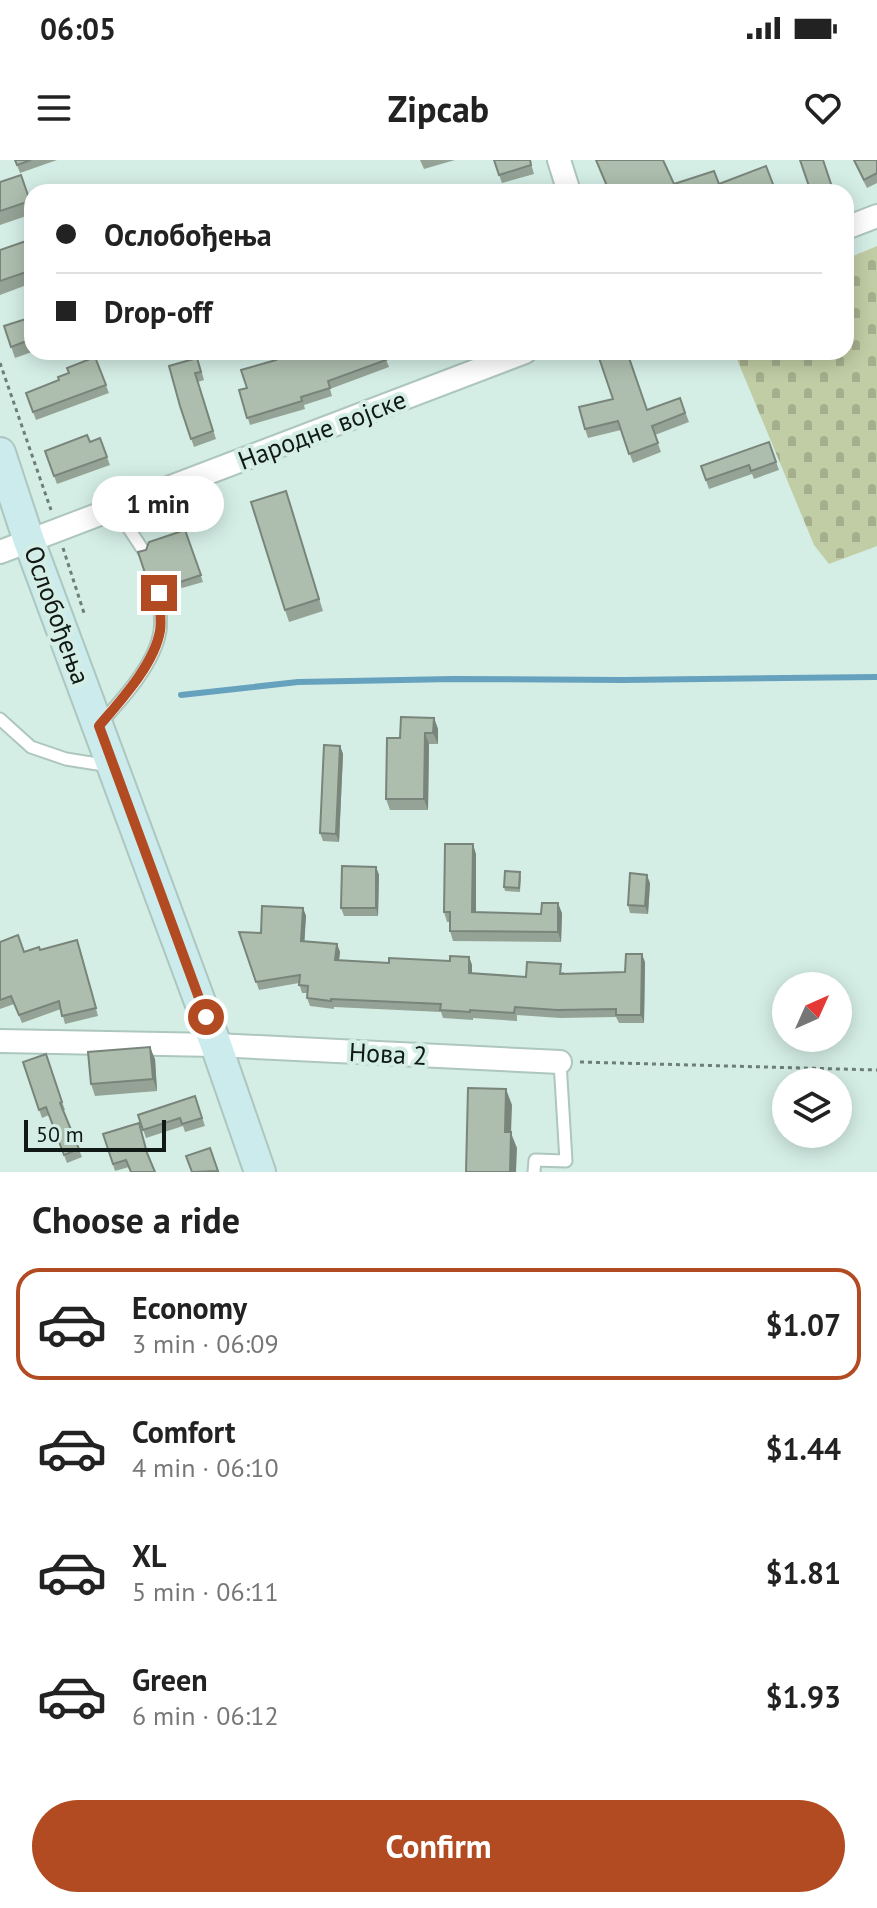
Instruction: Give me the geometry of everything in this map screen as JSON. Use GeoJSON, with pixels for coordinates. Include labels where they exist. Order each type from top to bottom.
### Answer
{"type":"FeatureCollection","features":[{"type":"Feature","properties":{"kind":"main road","name":"Ослобођења"},"geometry":{"type":"LineString","coordinates":[[0,453],[29,541],[260,1172]]}},
{"type":"Feature","properties":{"kind":"street"},"geometry":{"type":"LineString","coordinates":[[559,160],[566,184]]}},
{"type":"Feature","properties":{"kind":"street"},"geometry":{"type":"LineString","coordinates":[[854,225],[877,216]]}},
{"type":"Feature","properties":{"kind":"street","name":"Народне војске"},"geometry":{"type":"LineString","coordinates":[[0,552],[504,360]]}},
{"type":"Feature","properties":{"kind":"street","name":"Нова 2"},"geometry":{"type":"LineString","coordinates":[[0,1041],[216,1045],[560,1062]]}},
{"type":"Feature","properties":{"kind":"lane"},"geometry":{"type":"LineString","coordinates":[[116,509],[143,550]]}},
{"type":"Feature","properties":{"kind":"lane"},"geometry":{"type":"LineString","coordinates":[[99,726],[150,660],[160,631],[159,593]]}},
{"type":"Feature","properties":{"kind":"lane"},"geometry":{"type":"LineString","coordinates":[[0,719],[31,747],[66,759],[113,766]]}},
{"type":"Feature","properties":{"kind":"lane"},"geometry":{"type":"LineString","coordinates":[[534,1172],[535,1160],[566,1161],[560,1062]]}},
{"type":"Feature","properties":{"kind":"path"},"geometry":{"type":"LineString","coordinates":[[560,1062],[877,1070]]}},
{"type":"Feature","properties":{"kind":"green space"},"geometry":{"type":"Polygon","coordinates":[[[877,246],[877,546],[829,564],[814,545],[737,360],[854,360],[854,256],[877,246]]]}},
{"type":"Feature","properties":{"kind":"building"},"geometry":{"type":"Polygon","coordinates":[[[494,160],[530,160],[531,165],[499,175],[494,160]]]}},
{"type":"Feature","properties":{"kind":"building"},"geometry":{"type":"Polygon","coordinates":[[[596,160],[663,160],[674,184],[606,184],[596,160]]]}},
{"type":"Feature","properties":{"kind":"building"},"geometry":{"type":"Polygon","coordinates":[[[800,160],[823,160],[831,184],[808,184],[800,160]]]}},
{"type":"Feature","properties":{"kind":"building"},"geometry":{"type":"Polygon","coordinates":[[[854,160],[877,160],[877,173],[864,180],[854,160]]]}},
{"type":"Feature","properties":{"kind":"building"},"geometry":{"type":"Polygon","coordinates":[[[766,166],[773,184],[719,184],[766,166]]]}},
{"type":"Feature","properties":{"kind":"building"},"geometry":{"type":"Polygon","coordinates":[[[714,171],[719,184],[674,184],[714,171]]]}},
{"type":"Feature","properties":{"kind":"building"},"geometry":{"type":"Polygon","coordinates":[[[21,175],[24,203],[0,211],[0,182],[21,175]]]}},
{"type":"Feature","properties":{"kind":"building"},"geometry":{"type":"Polygon","coordinates":[[[24,242],[24,273],[0,281],[0,250],[24,242]]]}},
{"type":"Feature","properties":{"kind":"building"},"geometry":{"type":"Polygon","coordinates":[[[24,320],[24,342],[11,347],[4,326],[24,320]]]}},
{"type":"Feature","properties":{"kind":"building"},"geometry":{"type":"Polygon","coordinates":[[[96,360],[106,385],[33,412],[26,393],[59,380],[58,377],[69,373],[67,368],[96,360]]]}},
{"type":"Feature","properties":{"kind":"building"},"geometry":{"type":"Polygon","coordinates":[[[198,360],[201,372],[195,373],[213,431],[191,439],[169,366],[198,360]]]}},
{"type":"Feature","properties":{"kind":"building"},"geometry":{"type":"Polygon","coordinates":[[[276,360],[386,360],[328,381],[330,388],[301,397],[302,401],[247,418],[239,390],[247,388],[241,370],[276,360]]]}},
{"type":"Feature","properties":{"kind":"building"},"geometry":{"type":"Polygon","coordinates":[[[600,360],[630,360],[647,410],[680,398],[685,413],[652,426],[658,443],[629,454],[618,421],[585,429],[579,407],[613,399],[600,360]]]}},
{"type":"Feature","properties":{"kind":"building"},"geometry":{"type":"Polygon","coordinates":[[[87,435],[90,442],[100,438],[107,457],[54,476],[45,451],[87,435]]]}},
{"type":"Feature","properties":{"kind":"building"},"geometry":{"type":"Polygon","coordinates":[[[769,442],[776,462],[751,471],[749,465],[706,480],[701,466],[769,442]]]}},
{"type":"Feature","properties":{"kind":"building"},"geometry":{"type":"Polygon","coordinates":[[[286,491],[319,599],[285,610],[251,502],[286,491]]]}},
{"type":"Feature","properties":{"kind":"building"},"geometry":{"type":"Polygon","coordinates":[[[185,530],[201,575],[165,585],[156,578],[149,585],[138,552],[146,550],[149,542],[185,530]]]}},
{"type":"Feature","properties":{"kind":"building"},"geometry":{"type":"Polygon","coordinates":[[[401,717],[434,718],[433,733],[425,733],[424,799],[386,799],[387,738],[400,738],[401,717]]]}},
{"type":"Feature","properties":{"kind":"building"},"geometry":{"type":"Polygon","coordinates":[[[324,745],[340,746],[336,834],[320,833],[324,745]]]}},
{"type":"Feature","properties":{"kind":"building"},"geometry":{"type":"Polygon","coordinates":[[[445,844],[473,844],[472,912],[541,914],[542,903],[558,903],[558,932],[450,931],[450,912],[444,912],[445,844]]]}},
{"type":"Feature","properties":{"kind":"building"},"geometry":{"type":"Polygon","coordinates":[[[342,866],[376,867],[376,908],[341,908],[342,866]]]}},
{"type":"Feature","properties":{"kind":"building"},"geometry":{"type":"Polygon","coordinates":[[[505,871],[520,872],[519,888],[504,887],[505,871]]]}},
{"type":"Feature","properties":{"kind":"building"},"geometry":{"type":"Polygon","coordinates":[[[630,873],[647,875],[645,906],[628,905],[630,873]]]}},
{"type":"Feature","properties":{"kind":"building"},"geometry":{"type":"Polygon","coordinates":[[[262,906],[303,908],[301,941],[337,944],[335,960],[389,963],[389,958],[450,961],[450,956],[469,957],[469,973],[526,977],[527,962],[561,964],[560,974],[625,972],[626,954],[642,954],[641,1015],[616,1015],[616,1009],[515,1007],[514,1013],[470,1012],[440,1010],[441,1004],[307,998],[308,986],[299,985],[300,975],[256,982],[239,932],[261,933],[262,906]]]}},
{"type":"Feature","properties":{"kind":"building"},"geometry":{"type":"Polygon","coordinates":[[[18,935],[24,952],[77,940],[96,1008],[62,1016],[59,1001],[19,1015],[11,996],[0,1000],[0,942],[18,935]]]}},
{"type":"Feature","properties":{"kind":"building"},"geometry":{"type":"Polygon","coordinates":[[[150,1047],[153,1079],[91,1084],[88,1052],[150,1047]]]}},
{"type":"Feature","properties":{"kind":"building"},"geometry":{"type":"Polygon","coordinates":[[[46,1054],[60,1103],[79,1149],[64,1155],[46,1107],[39,1110],[23,1062],[46,1054]]]}},
{"type":"Feature","properties":{"kind":"building"},"geometry":{"type":"Polygon","coordinates":[[[468,1088],[506,1089],[505,1132],[511,1132],[510,1172],[466,1172],[468,1088]]]}},
{"type":"Feature","properties":{"kind":"building"},"geometry":{"type":"Polygon","coordinates":[[[195,1096],[202,1118],[182,1124],[180,1118],[143,1130],[138,1115],[195,1096]]]}},
{"type":"Feature","properties":{"kind":"building"},"geometry":{"type":"Polygon","coordinates":[[[139,1123],[155,1172],[131,1172],[126,1160],[113,1164],[103,1134],[139,1123]]]}},
{"type":"Feature","properties":{"kind":"building"},"geometry":{"type":"Polygon","coordinates":[[[210,1148],[218,1171],[192,1172],[186,1156],[210,1148]]]}},
{"type":"Feature","properties":{"kind":"waterway"},"geometry":{"type":"LineString","coordinates":[[181,695],[298,682],[877,677]]}},
{"type":"Feature","properties":{"kind":"route"},"geometry":{"type":"LineString","coordinates":[[159,593],[160,631],[150,660],[99,726],[206,1017]]}}]}
